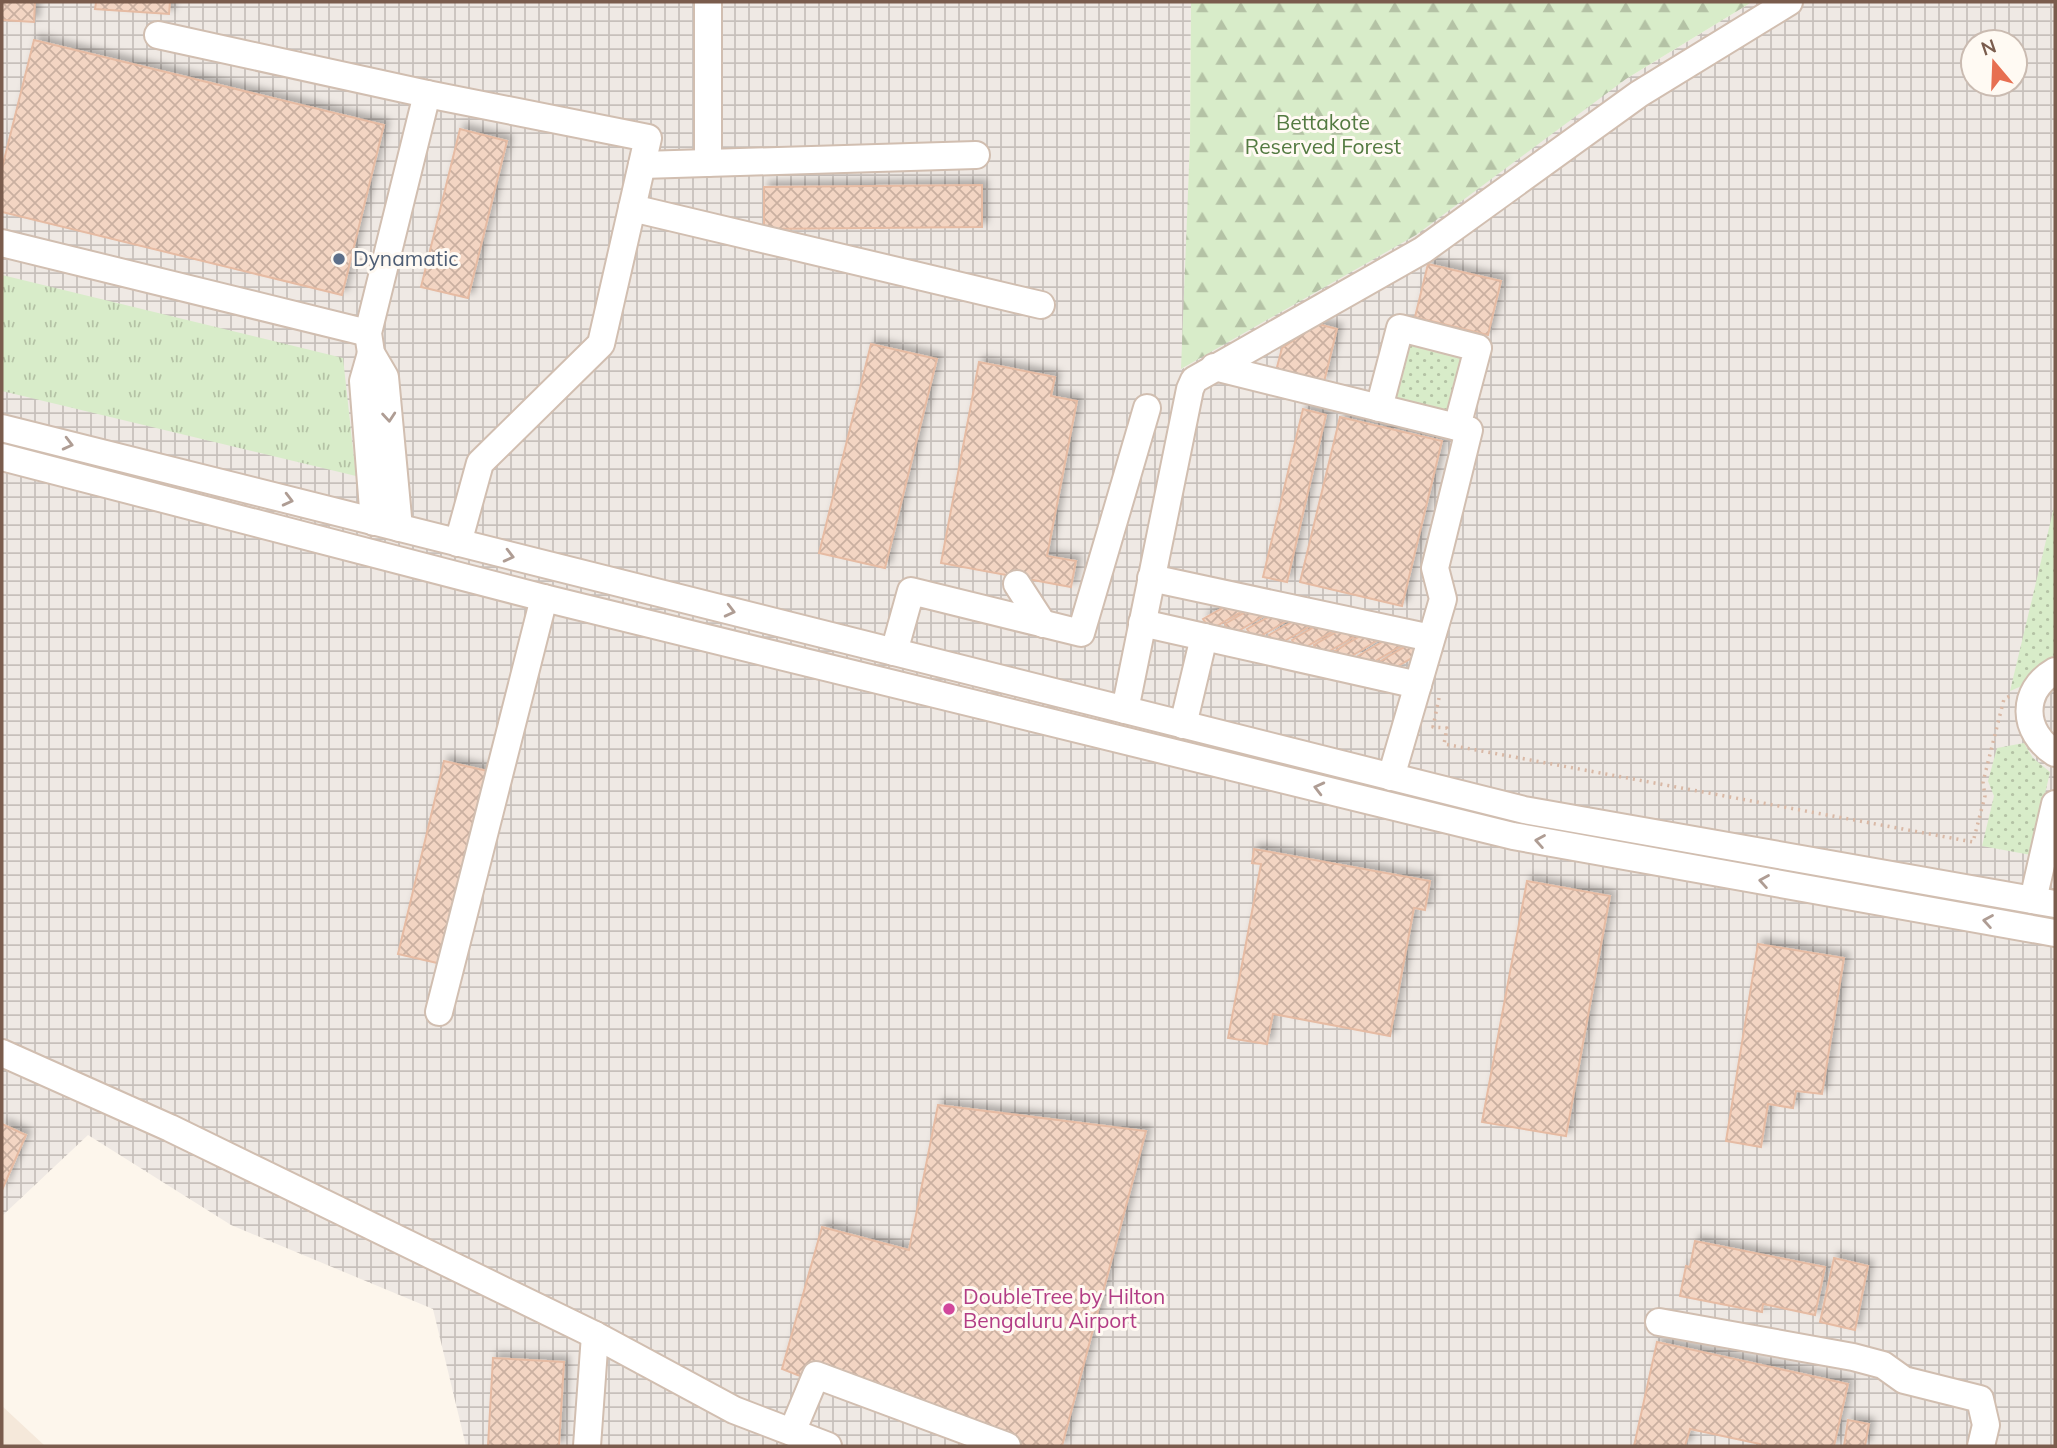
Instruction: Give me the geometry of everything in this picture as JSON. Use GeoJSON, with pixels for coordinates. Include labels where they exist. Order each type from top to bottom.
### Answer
{"type":"FeatureCollection","features":[{"type":"Feature","properties":{"kind":"street"},"geometry":{"type":"LineString","coordinates":[[708,2],[708,163]]}},
{"type":"Feature","properties":{"kind":"street"},"geometry":{"type":"LineString","coordinates":[[1125,710],[1190,389],[1195,380],[1423,250],[1639,94],[1789,2]]}},
{"type":"Feature","properties":{"kind":"street"},"geometry":{"type":"LineString","coordinates":[[158,35],[426,94],[648,138],[601,344],[480,463],[458,543]]}},
{"type":"Feature","properties":{"kind":"street"},"geometry":{"type":"LineString","coordinates":[[386,525],[363,381],[369,343],[426,94]]}},
{"type":"Feature","properties":{"kind":"street"},"geometry":{"type":"LineString","coordinates":[[642,164],[976,155]]}},
{"type":"Feature","properties":{"kind":"street"},"geometry":{"type":"LineString","coordinates":[[632,208],[1041,305]]}},
{"type":"Feature","properties":{"kind":"street"},"geometry":{"type":"LineString","coordinates":[[2,243],[369,343]]}},
{"type":"Feature","properties":{"kind":"street"},"geometry":{"type":"LineString","coordinates":[[1379,408],[1400,328],[1413,331],[1478,348],[1457,427]]}},
{"type":"Feature","properties":{"kind":"street"},"geometry":{"type":"LineString","coordinates":[[1214,367],[1469,430],[1435,568],[1443,599],[1431,638],[1430,686],[1391,777]]}},
{"type":"Feature","properties":{"kind":"street"},"geometry":{"type":"LineString","coordinates":[[894,652],[911,591],[1081,633],[1147,408]]}},
{"type":"Feature","properties":{"kind":"street"},"geometry":{"type":"LineString","coordinates":[[2,428],[1524,810],[2044,902],[2055,804]]}},
{"type":"Feature","properties":{"kind":"street"},"geometry":{"type":"LineString","coordinates":[[2,457],[544,598],[1513,836],[2055,933]]}},
{"type":"Feature","properties":{"kind":"street"},"geometry":{"type":"LineString","coordinates":[[1151,578],[1431,638]]}},
{"type":"Feature","properties":{"kind":"street"},"geometry":{"type":"LineString","coordinates":[[1017,584],[1043,624]]}},
{"type":"Feature","properties":{"kind":"street"},"geometry":{"type":"LineString","coordinates":[[439,1012],[544,598]]}},
{"type":"Feature","properties":{"kind":"street"},"geometry":{"type":"LineString","coordinates":[[1142,623],[1430,686]]}},
{"type":"Feature","properties":{"kind":"street"},"geometry":{"type":"LineString","coordinates":[[1183,725],[1204,637]]}},
{"type":"Feature","properties":{"kind":"street"},"geometry":{"type":"LineString","coordinates":[[2055,671],[2039,684],[2033,694],[2029,717],[2038,738],[2055,753]]}},
{"type":"Feature","properties":{"kind":"street"},"geometry":{"type":"LineString","coordinates":[[2,1053],[170,1128],[594,1335],[734,1410],[828,1446]]}},
{"type":"Feature","properties":{"kind":"street"},"geometry":{"type":"LineString","coordinates":[[1659,1322],[1853,1357],[1883,1365],[1904,1380],[1980,1399],[1986,1425],[1981,1446]]}},
{"type":"Feature","properties":{"kind":"street"},"geometry":{"type":"LineString","coordinates":[[587,1446],[594,1335]]}},
{"type":"Feature","properties":{"kind":"street"},"geometry":{"type":"LineString","coordinates":[[792,1432],[816,1375],[1007,1446]]}},
{"type":"Feature","properties":{"kind":"path"},"geometry":{"type":"LineString","coordinates":[[1430,686],[1433,727],[1447,728],[1444,744],[1973,842],[1985,796],[1983,782],[2004,699],[2014,693]]}},
{"type":"Feature","properties":{"kind":"shaded area"},"geometry":{"type":"Polygon","coordinates":[[[2,2],[1191,2],[1190,141],[1182,369],[1626,79],[1752,2],[2055,2],[2055,1446],[466,1446],[433,1309],[231,1225],[88,1135],[2,1216],[2,2]]]}},
{"type":"Feature","properties":{"kind":"shaded area"},"geometry":{"type":"Polygon","coordinates":[[[2,1406],[45,1446],[2,1446],[2,1406]]]}},
{"type":"Feature","properties":{"kind":"green space","name":"Bettakote Reserved Forest"},"geometry":{"type":"Polygon","coordinates":[[[1191,2],[1752,2],[1626,79],[1416,235],[1181,369],[1190,141],[1191,2]]]}},
{"type":"Feature","properties":{"kind":"green space"},"geometry":{"type":"Polygon","coordinates":[[[2,275],[343,358],[356,476],[2,391],[2,275]]]}},
{"type":"Feature","properties":{"kind":"green space"},"geometry":{"type":"Polygon","coordinates":[[[1408,345],[1463,359],[1449,413],[1394,399],[1408,345]]]}},
{"type":"Feature","properties":{"kind":"green space"},"geometry":{"type":"Polygon","coordinates":[[[2055,503],[2055,672],[2010,691],[2055,503]]]}},
{"type":"Feature","properties":{"kind":"green space"},"geometry":{"type":"Polygon","coordinates":[[[2024,743],[2033,758],[2050,772],[2031,855],[1982,846],[1994,796],[1988,781],[1997,748],[2024,743]]]}},
{"type":"Feature","properties":{"kind":"building"},"geometry":{"type":"Polygon","coordinates":[[[2,2],[35,2],[34,22],[2,20],[2,2]]]}},
{"type":"Feature","properties":{"kind":"building"},"geometry":{"type":"Polygon","coordinates":[[[96,2],[170,2],[169,14],[95,9],[96,2]]]}},
{"type":"Feature","properties":{"kind":"building"},"geometry":{"type":"Polygon","coordinates":[[[34,40],[384,125],[342,295],[2,212],[2,168],[34,40]]]}},
{"type":"Feature","properties":{"kind":"building"},"geometry":{"type":"Polygon","coordinates":[[[460,129],[507,141],[468,298],[421,287],[460,129]]]}},
{"type":"Feature","properties":{"kind":"building"},"geometry":{"type":"Polygon","coordinates":[[[982,185],[982,227],[764,229],[764,187],[982,185]]]}},
{"type":"Feature","properties":{"kind":"building"},"geometry":{"type":"Polygon","coordinates":[[[1428,264],[1501,281],[1488,335],[1415,317],[1428,264]]]}},
{"type":"Feature","properties":{"kind":"building"},"geometry":{"type":"Polygon","coordinates":[[[1318,324],[1337,329],[1324,382],[1276,371],[1282,348],[1318,324]]]}},
{"type":"Feature","properties":{"kind":"building"},"geometry":{"type":"Polygon","coordinates":[[[871,344],[937,359],[885,568],[819,553],[871,344]]]}},
{"type":"Feature","properties":{"kind":"building"},"geometry":{"type":"Polygon","coordinates":[[[979,362],[1055,377],[1051,396],[1077,401],[1047,556],[1076,561],[1071,587],[941,563],[979,362]]]}},
{"type":"Feature","properties":{"kind":"building"},"geometry":{"type":"Polygon","coordinates":[[[1303,409],[1326,415],[1287,582],[1263,577],[1303,409]]]}},
{"type":"Feature","properties":{"kind":"building"},"geometry":{"type":"Polygon","coordinates":[[[1340,417],[1442,441],[1402,606],[1300,582],[1340,417]]]}},
{"type":"Feature","properties":{"kind":"building"},"geometry":{"type":"Polygon","coordinates":[[[1240,598],[1246,609],[1210,630],[1203,619],[1240,598]]]}},
{"type":"Feature","properties":{"kind":"building"},"geometry":{"type":"Polygon","coordinates":[[[1262,602],[1268,613],[1232,635],[1225,624],[1262,602]]]}},
{"type":"Feature","properties":{"kind":"building"},"geometry":{"type":"Polygon","coordinates":[[[1284,608],[1290,619],[1254,640],[1247,629],[1284,608]]]}},
{"type":"Feature","properties":{"kind":"building"},"geometry":{"type":"Polygon","coordinates":[[[1306,614],[1312,625],[1276,646],[1269,635],[1306,614]]]}},
{"type":"Feature","properties":{"kind":"building"},"geometry":{"type":"Polygon","coordinates":[[[1329,618],[1335,630],[1299,651],[1292,640],[1329,618]]]}},
{"type":"Feature","properties":{"kind":"building"},"geometry":{"type":"Polygon","coordinates":[[[1350,624],[1357,635],[1321,656],[1314,645],[1350,624]]]}},
{"type":"Feature","properties":{"kind":"building"},"geometry":{"type":"Polygon","coordinates":[[[1372,629],[1378,640],[1342,662],[1335,651],[1372,629]]]}},
{"type":"Feature","properties":{"kind":"building"},"geometry":{"type":"Polygon","coordinates":[[[1394,635],[1401,646],[1365,667],[1358,656],[1394,635]]]}},
{"type":"Feature","properties":{"kind":"building"},"geometry":{"type":"Polygon","coordinates":[[[1416,640],[1422,652],[1386,673],[1379,662],[1416,640]]]}},
{"type":"Feature","properties":{"kind":"building"},"geometry":{"type":"Polygon","coordinates":[[[444,761],[492,772],[446,965],[398,954],[444,761]]]}},
{"type":"Feature","properties":{"kind":"building"},"geometry":{"type":"Polygon","coordinates":[[[1254,849],[1430,881],[1425,910],[1414,908],[1390,1036],[1273,1014],[1267,1044],[1228,1038],[1261,864],[1252,863],[1254,849]]]}},
{"type":"Feature","properties":{"kind":"building"},"geometry":{"type":"Polygon","coordinates":[[[1527,881],[1610,896],[1566,1136],[1482,1122],[1527,881]]]}},
{"type":"Feature","properties":{"kind":"building"},"geometry":{"type":"Polygon","coordinates":[[[1758,944],[1844,958],[1822,1094],[1796,1091],[1793,1108],[1768,1104],[1761,1147],[1726,1141],[1758,944]]]}},
{"type":"Feature","properties":{"kind":"building","name":"DoubleTree by Hilton Bengaluru Airport"},"geometry":{"type":"Polygon","coordinates":[[[938,1105],[1146,1131],[1062,1446],[977,1446],[782,1369],[822,1227],[909,1250],[938,1105]]]}},
{"type":"Feature","properties":{"kind":"building"},"geometry":{"type":"Polygon","coordinates":[[[2,1124],[26,1135],[2,1190],[2,1124]]]}},
{"type":"Feature","properties":{"kind":"building"},"geometry":{"type":"Polygon","coordinates":[[[1695,1241],[1825,1267],[1815,1315],[1763,1304],[1762,1312],[1680,1296],[1686,1266],[1690,1267],[1695,1241]]]}},
{"type":"Feature","properties":{"kind":"building"},"geometry":{"type":"Polygon","coordinates":[[[1834,1258],[1868,1266],[1855,1330],[1820,1322],[1834,1258]]]}},
{"type":"Feature","properties":{"kind":"building"},"geometry":{"type":"Polygon","coordinates":[[[1657,1342],[1848,1384],[1834,1446],[1760,1446],[1690,1429],[1685,1446],[1634,1446],[1657,1342]]]}},
{"type":"Feature","properties":{"kind":"building"},"geometry":{"type":"Polygon","coordinates":[[[493,1358],[564,1362],[559,1446],[488,1446],[493,1358]]]}},
{"type":"Feature","properties":{"kind":"building"},"geometry":{"type":"Polygon","coordinates":[[[1848,1420],[1869,1424],[1865,1446],[1844,1446],[1848,1420]]]}},
{"type":"Feature","properties":{"kind":"place","name":"Dynamatic"},"geometry":{"type":"Point","coordinates":[339,259]}},
{"type":"Feature","properties":{"kind":"place","name":"DoubleTree by Hilton Bengaluru Airport"},"geometry":{"type":"Point","coordinates":[949,1309]}}]}
